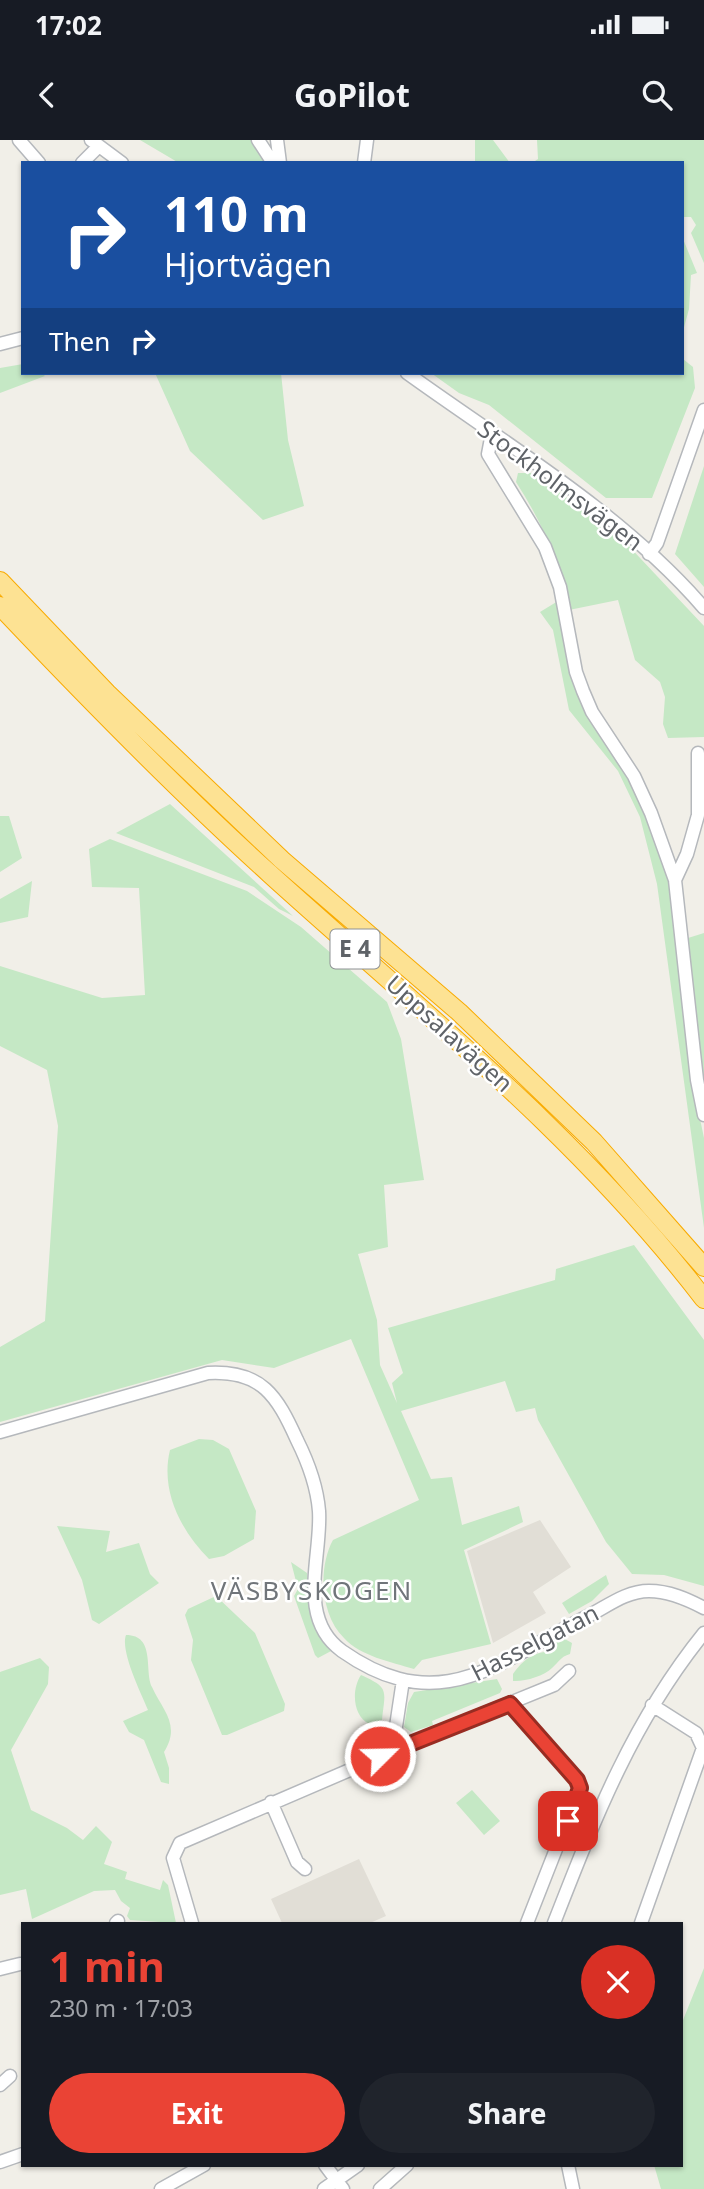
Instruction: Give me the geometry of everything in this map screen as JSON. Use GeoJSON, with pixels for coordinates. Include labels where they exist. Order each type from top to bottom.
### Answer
{"type":"FeatureCollection","features":[{"type":"Feature","properties":{"kind":"highway","name":"Uppsalavägen"},"geometry":{"type":"LineString","coordinates":[[0,581],[107,693],[282,860],[459,1012],[594,1142],[704,1267]]}},
{"type":"Feature","properties":{"kind":"highway","name":"Uppsalavägen"},"geometry":{"type":"LineString","coordinates":[[0,606],[92,704],[249,854],[439,1023],[582,1158],[704,1299]]}},
{"type":"Feature","properties":{"kind":"street"},"geometry":{"type":"LineString","coordinates":[[19,140],[37,161]]}},
{"type":"Feature","properties":{"kind":"street"},"geometry":{"type":"LineString","coordinates":[[258,140],[272,161]]}},
{"type":"Feature","properties":{"kind":"street"},"geometry":{"type":"LineString","coordinates":[[277,140],[280,161]]}},
{"type":"Feature","properties":{"kind":"street"},"geometry":{"type":"LineString","coordinates":[[364,161],[367,140]]}},
{"type":"Feature","properties":{"kind":"street"},"geometry":{"type":"LineString","coordinates":[[83,161],[95,143],[119,161]]}},
{"type":"Feature","properties":{"kind":"street"},"geometry":{"type":"LineString","coordinates":[[0,344],[21,339]]}},
{"type":"Feature","properties":{"kind":"street","name":"Stockholmsvägen"},"geometry":{"type":"LineString","coordinates":[[412,375],[602,514],[649,554],[704,608]]}},
{"type":"Feature","properties":{"kind":"street"},"geometry":{"type":"LineString","coordinates":[[649,554],[657,543],[704,410]]}},
{"type":"Feature","properties":{"kind":"street"},"geometry":{"type":"LineString","coordinates":[[492,433],[488,454],[533,524],[554,567],[583,691],[634,776],[651,813],[675,880],[697,1080],[704,1115]]}},
{"type":"Feature","properties":{"kind":"street"},"geometry":{"type":"LineString","coordinates":[[675,880],[687,854],[698,815],[695,768],[698,753]]}},
{"type":"Feature","properties":{"kind":"street","name":"Hasselgatan"},"geometry":{"type":"LineString","coordinates":[[0,1432],[208,1373],[237,1374],[263,1385],[285,1412],[314,1484],[318,1535],[313,1586],[322,1626],[339,1648],[361,1663],[403,1680],[446,1684],[477,1676],[629,1594],[666,1593],[704,1608]]}},
{"type":"Feature","properties":{"kind":"street"},"geometry":{"type":"LineString","coordinates":[[554,1922],[591,1830],[640,1723],[704,1633]]}},
{"type":"Feature","properties":{"kind":"street"},"geometry":{"type":"LineString","coordinates":[[192,1922],[175,1868],[174,1851],[180,1843],[271,1802],[554,1685],[569,1671]]}},
{"type":"Feature","properties":{"kind":"street"},"geometry":{"type":"LineString","coordinates":[[380,1756],[395,1733],[403,1680]]}},
{"type":"Feature","properties":{"kind":"street"},"geometry":{"type":"LineString","coordinates":[[510,1704],[577,1780],[580,1788],[527,1922]]}},
{"type":"Feature","properties":{"kind":"street"},"geometry":{"type":"LineString","coordinates":[[641,1922],[703,1748],[696,1733],[652,1705]]}},
{"type":"Feature","properties":{"kind":"street"},"geometry":{"type":"LineString","coordinates":[[271,1802],[296,1862],[305,1869]]}},
{"type":"Feature","properties":{"kind":"street"},"geometry":{"type":"LineString","coordinates":[[0,1969],[20,1964]]}},
{"type":"Feature","properties":{"kind":"street"},"geometry":{"type":"LineString","coordinates":[[0,2085],[10,2076]]}},
{"type":"Feature","properties":{"kind":"street"},"geometry":{"type":"LineString","coordinates":[[0,2162],[21,2155]]}},
{"type":"Feature","properties":{"kind":"street"},"geometry":{"type":"LineString","coordinates":[[160,2189],[200,2167]]}},
{"type":"Feature","properties":{"kind":"street"},"geometry":{"type":"LineString","coordinates":[[327,2167],[341,2185]]}},
{"type":"Feature","properties":{"kind":"street"},"geometry":{"type":"LineString","coordinates":[[324,2189],[341,2185],[356,2167]]}},
{"type":"Feature","properties":{"kind":"street"},"geometry":{"type":"LineString","coordinates":[[380,2189],[405,2167]]}},
{"type":"Feature","properties":{"kind":"street"},"geometry":{"type":"LineString","coordinates":[[568,2167],[573,2189]]}},
{"type":"Feature","properties":{"kind":"shaded area"},"geometry":{"type":"Polygon","coordinates":[[[540,1520],[571,1567],[533,1592],[546,1613],[493,1643],[467,1551],[540,1520]]]}},
{"type":"Feature","properties":{"kind":"shaded area"},"geometry":{"type":"Polygon","coordinates":[[[359,1859],[386,1916],[372,1922],[282,1922],[271,1899],[359,1859]]]}},
{"type":"Feature","properties":{"kind":"green space"},"geometry":{"type":"Polygon","coordinates":[[[140,140],[252,140],[267,161],[176,161],[140,140]]]}},
{"type":"Feature","properties":{"kind":"green space"},"geometry":{"type":"Polygon","coordinates":[[[475,140],[493,140],[509,161],[475,161],[475,140]]]}},
{"type":"Feature","properties":{"kind":"green space"},"geometry":{"type":"Polygon","coordinates":[[[537,140],[704,140],[704,263],[691,233],[696,225],[691,217],[684,217],[684,161],[535,161],[538,159],[537,140]]]}},
{"type":"Feature","properties":{"kind":"green space"},"geometry":{"type":"Polygon","coordinates":[[[684,241],[697,273],[691,275],[689,309],[684,327],[684,241]]]}},
{"type":"Feature","properties":{"kind":"green space"},"geometry":{"type":"Polygon","coordinates":[[[684,360],[693,367],[695,388],[652,498],[606,498],[489,405],[459,393],[434,375],[684,375],[684,360]]]}},
{"type":"Feature","properties":{"kind":"green space"},"geometry":{"type":"Polygon","coordinates":[[[21,364],[21,375],[45,376],[0,393],[0,368],[21,364]]]}},
{"type":"Feature","properties":{"kind":"green space"},"geometry":{"type":"Polygon","coordinates":[[[156,375],[281,375],[288,440],[304,506],[263,520],[190,451],[156,375]]]}},
{"type":"Feature","properties":{"kind":"green space"},"geometry":{"type":"Polygon","coordinates":[[[704,466],[704,587],[675,554],[704,466]]]}},
{"type":"Feature","properties":{"kind":"green space"},"geometry":{"type":"Polygon","coordinates":[[[518,473],[534,473],[625,542],[704,626],[704,737],[668,738],[663,724],[665,697],[660,682],[635,660],[618,600],[569,610],[549,543],[516,482],[518,473]]]}},
{"type":"Feature","properties":{"kind":"green space"},"geometry":{"type":"Polygon","coordinates":[[[558,601],[571,671],[634,786],[669,877],[691,1076],[704,1138],[704,1228],[657,884],[640,817],[618,771],[569,710],[553,630],[540,612],[558,601]]]}},
{"type":"Feature","properties":{"kind":"green space"},"geometry":{"type":"Polygon","coordinates":[[[170,804],[293,916],[279,909],[254,887],[116,833],[170,804]]]}},
{"type":"Feature","properties":{"kind":"green space"},"geometry":{"type":"Polygon","coordinates":[[[0,816],[9,816],[22,858],[0,872],[0,816]]]}},
{"type":"Feature","properties":{"kind":"green space"},"geometry":{"type":"Polygon","coordinates":[[[110,839],[247,891],[301,927],[387,1002],[401,1039],[424,1180],[384,1185],[388,1247],[358,1254],[377,1320],[380,1365],[397,1403],[392,1383],[403,1373],[388,1328],[555,1280],[556,1269],[634,1245],[704,1340],[704,1586],[664,1575],[632,1574],[606,1542],[538,1420],[535,1408],[516,1412],[505,1381],[401,1411],[431,1479],[452,1477],[462,1525],[519,1506],[523,1522],[464,1550],[491,1644],[422,1660],[414,1669],[376,1658],[358,1649],[336,1628],[326,1604],[324,1577],[328,1551],[333,1540],[419,1500],[351,1339],[274,1368],[222,1360],[0,1422],[0,1347],[45,1321],[58,1126],[47,1070],[0,1046],[0,966],[102,998],[145,995],[139,888],[92,887],[89,849],[110,839]]]}},
{"type":"Feature","properties":{"kind":"green space"},"geometry":{"type":"Polygon","coordinates":[[[32,881],[28,917],[0,923],[0,899],[32,881]]]}},
{"type":"Feature","properties":{"kind":"green space"},"geometry":{"type":"Polygon","coordinates":[[[704,933],[704,1086],[688,938],[704,933]]]}},
{"type":"Feature","properties":{"kind":"green space"},"geometry":{"type":"Polygon","coordinates":[[[199,1439],[213,1440],[229,1449],[256,1511],[254,1539],[224,1556],[209,1559],[182,1523],[175,1509],[168,1480],[170,1450],[199,1439]]]}},
{"type":"Feature","properties":{"kind":"green space"},"geometry":{"type":"Polygon","coordinates":[[[57,1526],[110,1531],[106,1552],[139,1543],[150,1574],[159,1583],[99,1624],[92,1620],[82,1580],[57,1526]]]}},
{"type":"Feature","properties":{"kind":"green space"},"geometry":{"type":"Polygon","coordinates":[[[291,1562],[307,1573],[310,1606],[333,1650],[318,1658],[294,1596],[298,1589],[291,1562]]]}},
{"type":"Feature","properties":{"kind":"green space"},"geometry":{"type":"Polygon","coordinates":[[[606,1575],[609,1584],[592,1601],[569,1614],[562,1603],[606,1575]]]}},
{"type":"Feature","properties":{"kind":"green space"},"geometry":{"type":"Polygon","coordinates":[[[216,1596],[255,1633],[285,1704],[284,1711],[227,1735],[222,1735],[191,1660],[193,1640],[185,1615],[188,1609],[216,1596]]]}},
{"type":"Feature","properties":{"kind":"green space"},"geometry":{"type":"Polygon","coordinates":[[[126,1635],[142,1641],[145,1647],[152,1687],[171,1726],[169,1742],[164,1752],[169,1768],[169,1784],[161,1782],[144,1740],[129,1732],[123,1721],[148,1710],[128,1661],[126,1635]]]}},
{"type":"Feature","properties":{"kind":"green space"},"geometry":{"type":"Polygon","coordinates":[[[563,1638],[572,1643],[570,1654],[544,1674],[513,1681],[513,1674],[525,1661],[539,1653],[551,1651],[554,1643],[563,1638]]]}},
{"type":"Feature","properties":{"kind":"green space"},"geometry":{"type":"Polygon","coordinates":[[[40,1658],[49,1667],[48,1684],[11,1750],[31,1810],[67,1828],[83,1840],[96,1826],[112,1842],[104,1864],[127,1872],[125,1879],[160,1890],[163,1880],[168,1885],[176,1922],[130,1920],[127,1916],[130,1908],[121,1901],[115,1890],[94,1891],[32,1919],[26,1889],[0,1895],[0,1672],[40,1658]]]}},
{"type":"Feature","properties":{"kind":"green space"},"geometry":{"type":"Polygon","coordinates":[[[361,1675],[377,1683],[384,1691],[382,1720],[369,1724],[357,1709],[355,1695],[361,1675]]]}},
{"type":"Feature","properties":{"kind":"green space"},"geometry":{"type":"Polygon","coordinates":[[[497,1679],[502,1689],[500,1693],[432,1721],[433,1725],[411,1732],[404,1727],[408,1703],[414,1692],[497,1679]]]}},
{"type":"Feature","properties":{"kind":"green space"},"geometry":{"type":"Polygon","coordinates":[[[472,1790],[500,1821],[484,1835],[456,1803],[472,1790]]]}},
{"type":"Feature","properties":{"kind":"green space"},"geometry":{"type":"Polygon","coordinates":[[[704,1968],[704,2189],[661,2189],[655,2167],[683,2167],[683,2020],[704,1968]]]}},
{"type":"Feature","properties":{"kind":"district","name":"VÄSBYSKOGEN"},"geometry":{"type":"Point","coordinates":[312,1591]}},
{"type":"Feature","properties":{"kind":"route"},"geometry":{"type":"LineString","coordinates":[[380,1756],[510,1704],[577,1780],[580,1788],[568,1821]]}}]}
